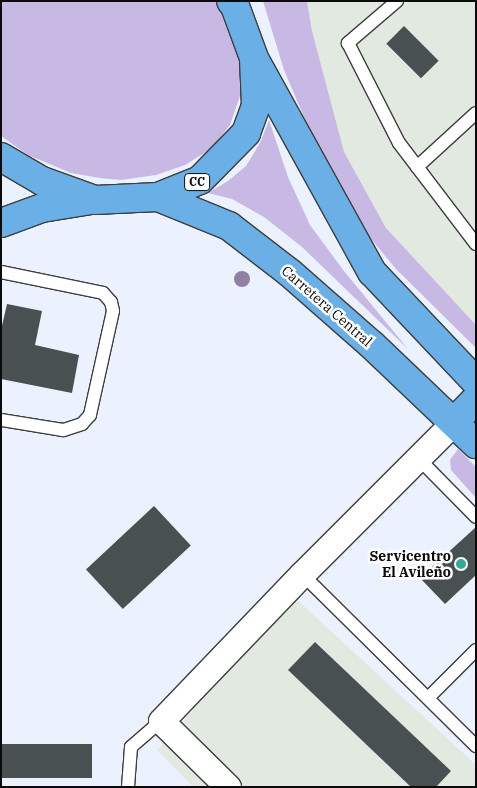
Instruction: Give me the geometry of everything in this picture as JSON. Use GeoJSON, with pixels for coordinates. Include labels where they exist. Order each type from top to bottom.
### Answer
{"type":"FeatureCollection","features":[{"type":"Feature","properties":{"kind":"highway","name":"Carretera Central"},"geometry":{"type":"LineString","coordinates":[[234,3],[254,58],[372,272],[476,382]]}},
{"type":"Feature","properties":{"kind":"highway","name":"Carretera Central"},"geometry":{"type":"LineString","coordinates":[[1,157],[42,181],[95,200],[158,198],[200,180],[246,133],[256,106],[254,58]]}},
{"type":"Feature","properties":{"kind":"highway","name":"Carretera Central"},"geometry":{"type":"LineString","coordinates":[[158,198],[229,226],[268,255],[372,345],[476,444]]}},
{"type":"Feature","properties":{"kind":"highway"},"geometry":{"type":"LineString","coordinates":[[1,223],[42,208],[95,200]]}},
{"type":"Feature","properties":{"kind":"highway"},"geometry":{"type":"LineString","coordinates":[[454,422],[476,400]]}},
{"type":"Feature","properties":{"kind":"street"},"geometry":{"type":"LineString","coordinates":[[228,787],[161,721],[302,574],[419,460],[454,422]]}},
{"type":"Feature","properties":{"kind":"lane"},"geometry":{"type":"LineString","coordinates":[[397,1],[348,43],[399,143],[476,244]]}},
{"type":"Feature","properties":{"kind":"lane"},"geometry":{"type":"LineString","coordinates":[[417,167],[476,113]]}},
{"type":"Feature","properties":{"kind":"lane"},"geometry":{"type":"LineString","coordinates":[[1,272],[103,293],[111,302],[113,310],[90,415],[82,424],[63,430],[1,420]]}},
{"type":"Feature","properties":{"kind":"lane"},"geometry":{"type":"LineString","coordinates":[[419,460],[476,517]]}},
{"type":"Feature","properties":{"kind":"lane"},"geometry":{"type":"LineString","coordinates":[[302,574],[476,746]]}},
{"type":"Feature","properties":{"kind":"lane"},"geometry":{"type":"LineString","coordinates":[[428,698],[476,650]]}},
{"type":"Feature","properties":{"kind":"lane"},"geometry":{"type":"LineString","coordinates":[[128,787],[131,747],[161,721]]}},
{"type":"Feature","properties":{"kind":"shaded area"},"geometry":{"type":"Polygon","coordinates":[[[1,1],[215,1],[225,13],[243,51],[242,90],[230,125],[211,149],[185,165],[156,175],[121,180],[100,178],[71,173],[28,155],[1,136],[1,1]]]}},
{"type":"Feature","properties":{"kind":"shaded area"},"geometry":{"type":"Polygon","coordinates":[[[263,1],[307,1],[312,31],[344,152],[386,228],[476,325],[476,348],[396,269],[367,234],[320,155],[284,70],[263,1]]]}},
{"type":"Feature","properties":{"kind":"shaded area"},"geometry":{"type":"Polygon","coordinates":[[[307,1],[476,1],[476,325],[386,228],[344,152],[312,31],[307,1]]]}},
{"type":"Feature","properties":{"kind":"shaded area"},"geometry":{"type":"Polygon","coordinates":[[[269,120],[288,177],[310,225],[344,271],[408,349],[302,247],[264,217],[232,199],[208,193],[228,181],[246,166],[260,143],[269,120]]]}},
{"type":"Feature","properties":{"kind":"shaded area"},"geometry":{"type":"Polygon","coordinates":[[[458,449],[476,467],[476,498],[451,470],[450,460],[458,449]]]}},
{"type":"Feature","properties":{"kind":"shaded area"},"geometry":{"type":"Polygon","coordinates":[[[295,598],[476,765],[476,787],[193,787],[157,750],[295,598]]]}},
{"type":"Feature","properties":{"kind":"building"},"geometry":{"type":"Polygon","coordinates":[[[404,26],[439,61],[421,78],[386,44],[404,26]]]}},
{"type":"Feature","properties":{"kind":"building"},"geometry":{"type":"Polygon","coordinates":[[[7,304],[42,311],[35,345],[79,355],[72,393],[1,379],[1,330],[7,304]]]}},
{"type":"Feature","properties":{"kind":"building"},"geometry":{"type":"Polygon","coordinates":[[[154,506],[191,545],[123,609],[86,569],[154,506]]]}},
{"type":"Feature","properties":{"kind":"building"},"geometry":{"type":"Polygon","coordinates":[[[476,527],[476,575],[445,604],[420,578],[476,527]]]}},
{"type":"Feature","properties":{"kind":"building"},"geometry":{"type":"Polygon","coordinates":[[[315,642],[451,771],[436,787],[411,787],[288,670],[315,642]]]}},
{"type":"Feature","properties":{"kind":"building"},"geometry":{"type":"Polygon","coordinates":[[[1,744],[92,744],[92,778],[1,778],[1,744]]]}},
{"type":"Feature","properties":{"kind":"place","name":"Servicentro El Avileño"},"geometry":{"type":"Point","coordinates":[461,564]}}]}
